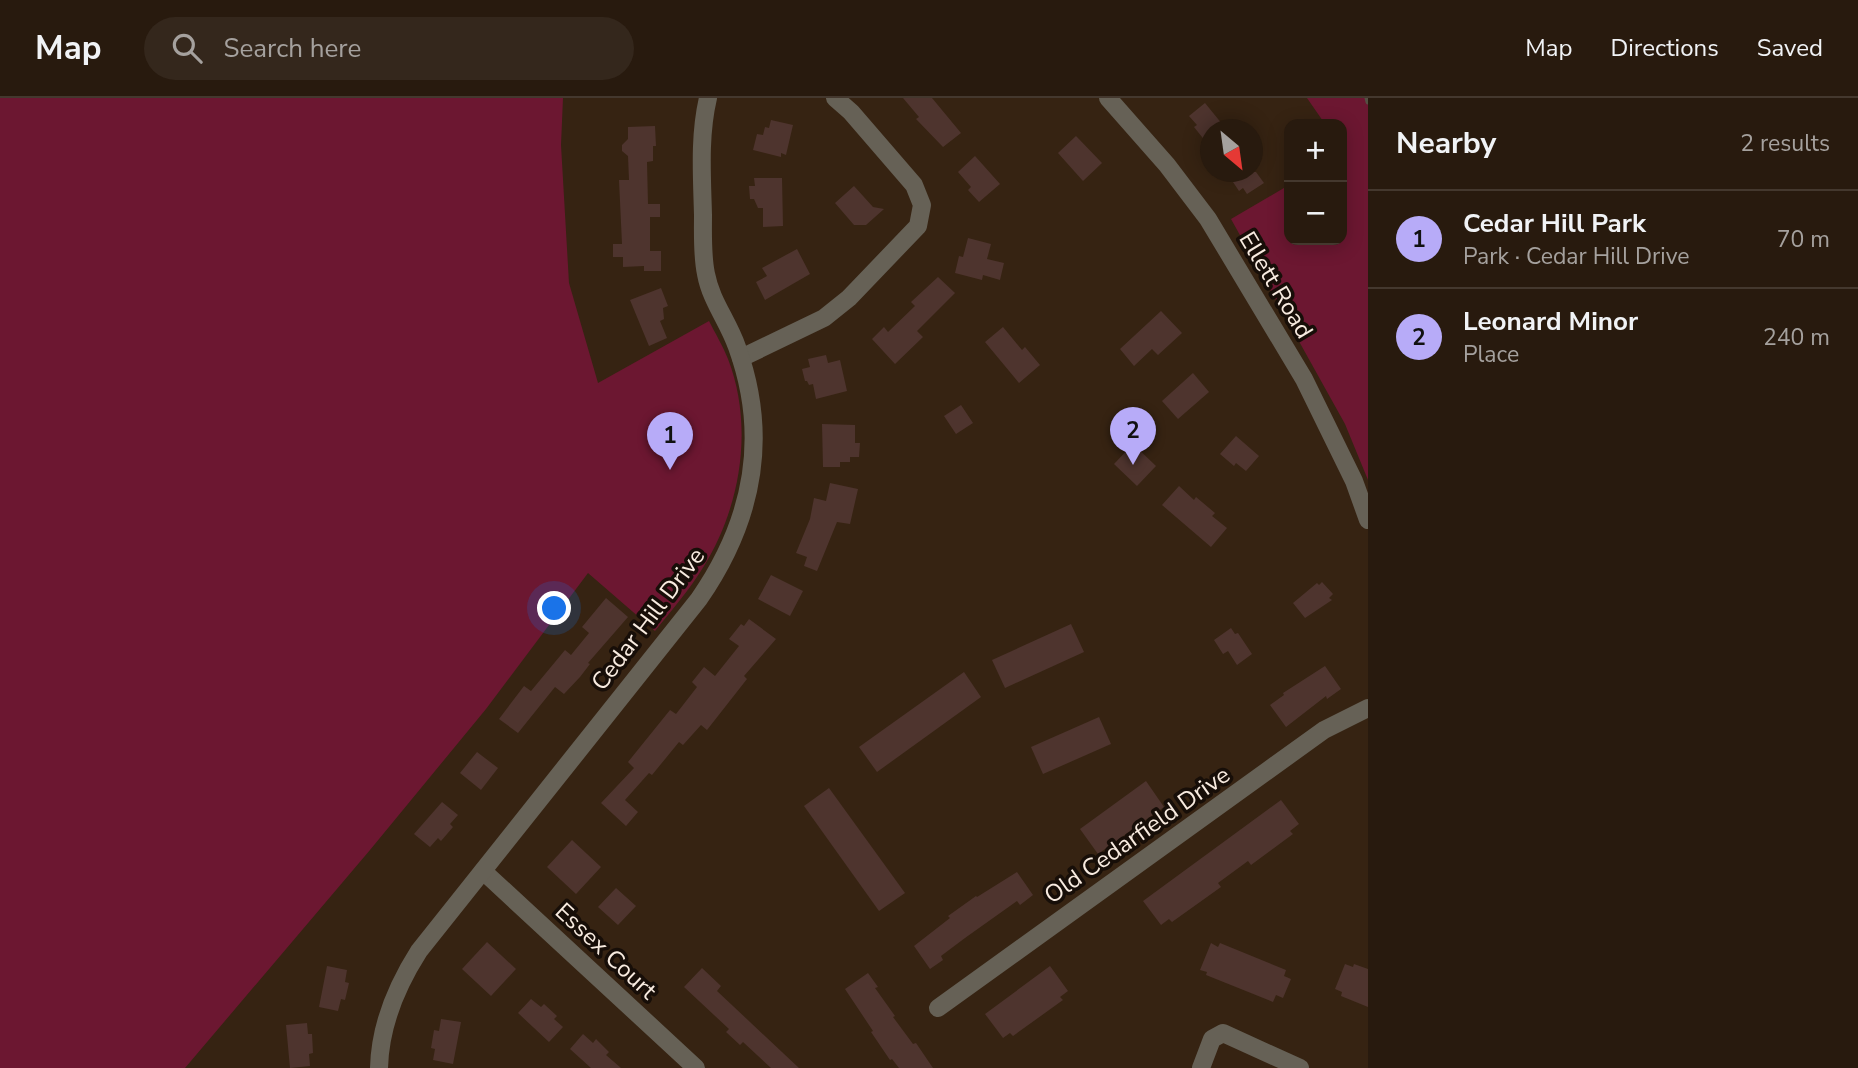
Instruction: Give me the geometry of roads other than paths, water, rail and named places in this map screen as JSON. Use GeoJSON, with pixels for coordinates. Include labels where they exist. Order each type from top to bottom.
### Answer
{"type":"FeatureCollection","features":[{"type":"Feature","properties":{"kind":"street","name":"Cedar Hill Drive"},"geometry":{"type":"LineString","coordinates":[[379,1068],[383,1031],[401,982],[424,944],[691,610],[718,572],[729,550],[746,501],[754,457],[752,402],[741,358],[712,296],[705,273],[701,151],[708,98]]}},
{"type":"Feature","properties":{"kind":"street"},"geometry":{"type":"LineString","coordinates":[[741,358],[824,318],[849,298],[918,226],[922,215],[920,196],[914,185],[835,98]]}},
{"type":"Feature","properties":{"kind":"street","name":"Ellett Road"},"geometry":{"type":"LineString","coordinates":[[1108,98],[1167,165],[1214,231],[1304,379],[1354,481],[1368,520]]}},
{"type":"Feature","properties":{"kind":"street","name":"Old Cedarfield Drive"},"geometry":{"type":"LineString","coordinates":[[938,1008],[1324,730],[1368,708]]}},
{"type":"Feature","properties":{"kind":"street","name":"Essex Court"},"geometry":{"type":"LineString","coordinates":[[483,871],[696,1068]]}},
{"type":"Feature","properties":{"kind":"street"},"geometry":{"type":"LineString","coordinates":[[1201,1068],[1212,1039],[1223,1033],[1300,1068]]}},
{"type":"Feature","properties":{"kind":"waterway"},"geometry":{"type":"LineString","coordinates":[[1367,98],[1368,102]]}},
{"type":"Feature","properties":{"kind":"place","name":"Leonard Minor"},"geometry":{"type":"Point","coordinates":[1133,465]}},
{"type":"Feature","properties":{"kind":"place","name":"Cedar Hill Park"},"geometry":{"type":"Point","coordinates":[670,470]}}]}
